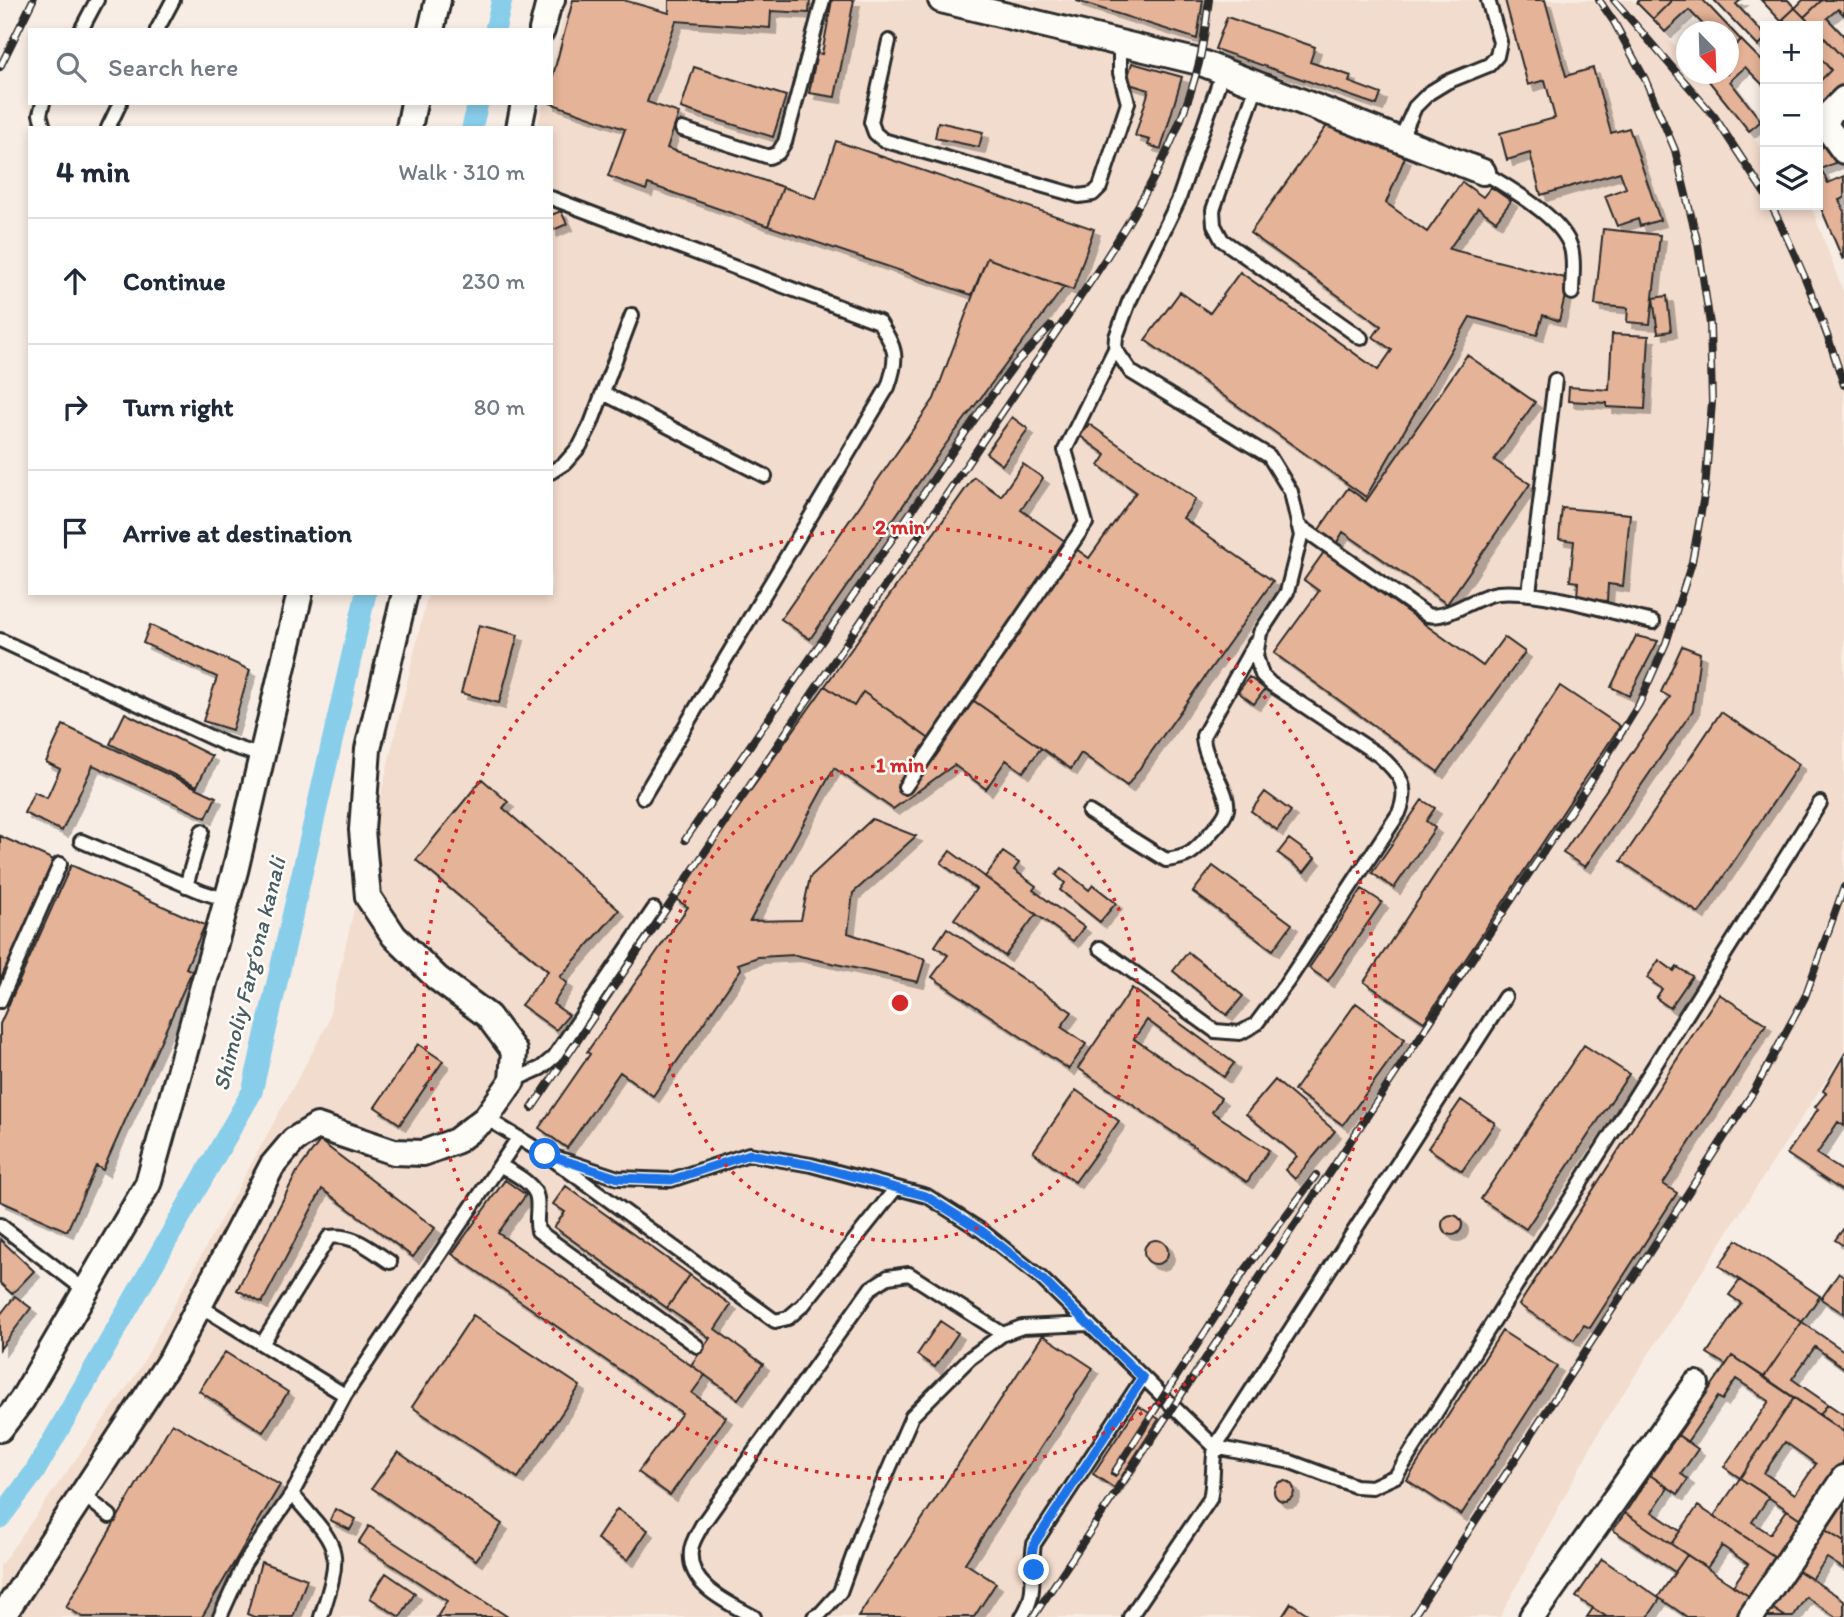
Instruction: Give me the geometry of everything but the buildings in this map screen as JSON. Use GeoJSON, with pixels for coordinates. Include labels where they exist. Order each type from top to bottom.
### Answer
{"type":"FeatureCollection","features":[{"type":"Feature","properties":{"kind":"street"},"geometry":{"type":"LineString","coordinates":[[432,28],[438,0]]}},
{"type":"Feature","properties":{"kind":"street"},"geometry":{"type":"LineString","coordinates":[[542,28],[552,0]]}},
{"type":"Feature","properties":{"kind":"street"},"geometry":{"type":"LineString","coordinates":[[941,0],[1199,62],[1483,172]]}},
{"type":"Feature","properties":{"kind":"street"},"geometry":{"type":"LineString","coordinates":[[1844,99],[1830,113],[1825,125],[1844,151]]}},
{"type":"Feature","properties":{"kind":"street"},"geometry":{"type":"LineString","coordinates":[[409,126],[414,105]]}},
{"type":"Feature","properties":{"kind":"street"},"geometry":{"type":"LineString","coordinates":[[519,126],[524,105]]}},
{"type":"Feature","properties":{"kind":"street"},"geometry":{"type":"LineString","coordinates":[[0,1429],[22,1400],[148,1184],[227,900],[300,595]]}},
{"type":"Feature","properties":{"kind":"street"},"geometry":{"type":"LineString","coordinates":[[2,1617],[173,1356],[272,1166],[294,1140],[317,1126],[394,1152],[423,1153],[456,1141],[486,1118],[512,1081],[514,1051],[488,1016],[437,978],[394,936],[368,897],[362,830],[368,749],[405,595]]}},
{"type":"Feature","properties":{"kind":"street"},"geometry":{"type":"LineString","coordinates":[[1532,1617],[1696,1384]]}},
{"type":"Feature","properties":{"kind":"street"},"geometry":{"type":"LineString","coordinates":[[1751,1617],[1844,1478]]}},
{"type":"Feature","properties":{"kind":"lane"},"geometry":{"type":"LineString","coordinates":[[82,28],[97,0]]}},
{"type":"Feature","properties":{"kind":"lane"},"geometry":{"type":"LineString","coordinates":[[159,28],[173,0]]}},
{"type":"Feature","properties":{"kind":"lane"},"geometry":{"type":"LineString","coordinates":[[682,129],[769,157],[778,153],[785,142],[823,0]]}},
{"type":"Feature","properties":{"kind":"lane"},"geometry":{"type":"LineString","coordinates":[[1400,140],[1415,107],[1429,93],[1447,82],[1489,65],[1497,56],[1500,42],[1488,0]]}},
{"type":"Feature","properties":{"kind":"lane"},"geometry":{"type":"LineString","coordinates":[[890,41],[871,122],[875,133],[883,140],[1079,196],[1093,194],[1100,187],[1128,103],[1119,74],[1120,43]]}},
{"type":"Feature","properties":{"kind":"lane"},"geometry":{"type":"LineString","coordinates":[[905,787],[1086,523],[1065,450],[1115,349],[1116,337],[1129,302],[1178,201],[1223,72]]}},
{"type":"Feature","properties":{"kind":"lane"},"geometry":{"type":"LineString","coordinates":[[1257,85],[1213,210],[1214,225],[1222,240],[1361,338]]}},
{"type":"Feature","properties":{"kind":"lane"},"geometry":{"type":"LineString","coordinates":[[42,105],[40,114],[43,126]]}},
{"type":"Feature","properties":{"kind":"lane"},"geometry":{"type":"LineString","coordinates":[[109,126],[119,105]]}},
{"type":"Feature","properties":{"kind":"lane"},"geometry":{"type":"LineString","coordinates":[[1483,172],[1531,203],[1564,233],[1573,257],[1572,293]]}},
{"type":"Feature","properties":{"kind":"lane"},"geometry":{"type":"LineString","coordinates":[[553,199],[879,322],[892,343],[896,365],[888,387],[643,797]]}},
{"type":"Feature","properties":{"kind":"lane"},"geometry":{"type":"LineString","coordinates":[[553,471],[565,463],[580,446],[592,424],[632,316]]}},
{"type":"Feature","properties":{"kind":"lane"},"geometry":{"type":"LineString","coordinates":[[1089,812],[1167,860],[1182,858],[1194,852],[1221,820],[1227,810],[1226,798],[1203,749],[1203,736],[1260,633],[1287,592],[1301,536],[1291,492],[1269,456],[1131,372],[1115,349]]}},
{"type":"Feature","properties":{"kind":"lane"},"geometry":{"type":"LineString","coordinates":[[1529,593],[1555,380]]}},
{"type":"Feature","properties":{"kind":"lane"},"geometry":{"type":"LineString","coordinates":[[603,393],[765,476]]}},
{"type":"Feature","properties":{"kind":"lane"},"geometry":{"type":"LineString","coordinates":[[1298,525],[1427,615],[1437,617],[1474,599],[1498,593],[1529,593],[1653,622]]}},
{"type":"Feature","properties":{"kind":"lane"},"geometry":{"type":"LineString","coordinates":[[1100,948],[1215,1031],[1240,1033],[1256,1024],[1288,981],[1399,813],[1404,801],[1403,785],[1396,770],[1380,756],[1271,684],[1262,675],[1256,656],[1260,633]]}},
{"type":"Feature","properties":{"kind":"lane"},"geometry":{"type":"LineString","coordinates":[[0,640],[225,744],[262,756]]}},
{"type":"Feature","properties":{"kind":"lane"},"geometry":{"type":"LineString","coordinates":[[545,1154],[618,1178],[671,1180],[750,1154],[811,1165],[926,1196],[982,1231],[1041,1278],[1215,1447],[1291,1462],[1355,1486],[1372,1487],[1396,1476],[1820,803]]}},
{"type":"Feature","properties":{"kind":"lane"},"geometry":{"type":"LineString","coordinates":[[186,886],[202,831]]}},
{"type":"Feature","properties":{"kind":"lane"},"geometry":{"type":"LineString","coordinates":[[81,841],[186,886],[227,900]]}},
{"type":"Feature","properties":{"kind":"lane"},"geometry":{"type":"LineString","coordinates":[[0,1001],[60,864]]}},
{"type":"Feature","properties":{"kind":"lane"},"geometry":{"type":"LineString","coordinates":[[512,1081],[541,1068],[554,1057],[654,909]]}},
{"type":"Feature","properties":{"kind":"lane"},"geometry":{"type":"LineString","coordinates":[[1130,1617],[1210,1499],[1215,1447],[1505,997]]}},
{"type":"Feature","properties":{"kind":"lane"},"geometry":{"type":"LineString","coordinates":[[486,1118],[545,1154],[775,1321],[789,1318],[803,1306],[896,1188]]}},
{"type":"Feature","properties":{"kind":"lane"},"geometry":{"type":"LineString","coordinates":[[220,1617],[244,1564],[292,1494],[345,1395],[518,1138]]}},
{"type":"Feature","properties":{"kind":"lane"},"geometry":{"type":"LineString","coordinates":[[500,1165],[532,1186],[537,1195],[535,1220],[538,1231],[697,1346]]}},
{"type":"Feature","properties":{"kind":"lane"},"geometry":{"type":"LineString","coordinates":[[0,1225],[86,1291]]}},
{"type":"Feature","properties":{"kind":"lane"},"geometry":{"type":"LineString","coordinates":[[261,1344],[329,1237],[350,1237],[390,1262]]}},
{"type":"Feature","properties":{"kind":"lane"},"geometry":{"type":"LineString","coordinates":[[754,1617],[713,1593],[692,1569],[690,1550],[702,1525],[871,1288],[888,1277],[909,1274],[1003,1334]]}},
{"type":"Feature","properties":{"kind":"lane"},"geometry":{"type":"LineString","coordinates":[[200,1306],[345,1395]]}},
{"type":"Feature","properties":{"kind":"lane"},"geometry":{"type":"LineString","coordinates":[[814,1617],[821,1614],[840,1592],[862,1531],[912,1416],[970,1357],[1003,1334],[1022,1328],[1089,1325]]}},
{"type":"Feature","properties":{"kind":"lane"},"geometry":{"type":"LineString","coordinates":[[1022,1617],[1029,1607],[1034,1586],[1034,1544],[1143,1378]]}},
{"type":"Feature","properties":{"kind":"lane"},"geometry":{"type":"LineString","coordinates":[[82,1494],[110,1516]]}},
{"type":"Feature","properties":{"kind":"lane"},"geometry":{"type":"LineString","coordinates":[[292,1494],[331,1539],[337,1560],[321,1617]]}},
{"type":"Feature","properties":{"kind":"shaded area"},"geometry":{"type":"Polygon","coordinates":[[[567,0],[1632,0],[1676,46],[1676,84],[1710,84],[1760,146],[1760,210],[1811,210],[1814,213],[1844,294],[1844,1052],[1601,1428],[1500,1617],[0,1617],[0,1566],[137,1373],[327,1025],[428,595],[553,595],[553,126],[537,126],[543,105],[553,105],[553,60],[567,0]]]}},
{"type":"Feature","properties":{"kind":"waterway","name":"Shimoliy Fargʻona kanali"},"geometry":{"type":"LineString","coordinates":[[495,28],[502,0]]}},
{"type":"Feature","properties":{"kind":"waterway","name":"Shimoliy Fargʻona kanali"},"geometry":{"type":"LineString","coordinates":[[472,126],[478,105]]}},
{"type":"Feature","properties":{"kind":"waterway","name":"Shimoliy Fargʻona kanali"},"geometry":{"type":"LineString","coordinates":[[0,1518],[34,1473],[252,1092],[366,595]]}},
{"type":"Feature","properties":{"kind":"railway"},"geometry":{"type":"LineString","coordinates":[[0,67],[33,0]]}},
{"type":"Feature","properties":{"kind":"railway"},"geometry":{"type":"LineString","coordinates":[[532,1108],[1125,227],[1168,149],[1191,92],[1204,40],[1209,0]]}},
{"type":"Feature","properties":{"kind":"railway"},"geometry":{"type":"LineString","coordinates":[[1033,1617],[1602,764],[1639,704],[1666,643],[1692,562],[1705,490],[1712,402],[1710,324],[1698,244],[1675,150],[1645,79],[1599,0]]}},
{"type":"Feature","properties":{"kind":"railway"},"geometry":{"type":"LineString","coordinates":[[1614,0],[1714,116],[1760,186]]}},
{"type":"Feature","properties":{"kind":"railway"},"geometry":{"type":"LineString","coordinates":[[1773,210],[1811,293],[1844,385]]}},
{"type":"Feature","properties":{"kind":"railway"},"geometry":{"type":"LineString","coordinates":[[685,840],[981,410],[1015,364],[1051,326]]}},
{"type":"Feature","properties":{"kind":"railway"},"geometry":{"type":"LineString","coordinates":[[1413,1617],[1754,1091],[1805,997],[1844,887]]}},
{"type":"Feature","properties":{"kind":"railway"},"geometry":{"type":"LineString","coordinates":[[1114,1473],[1246,1269],[1316,1175]]}},
{"type":"Feature","properties":{"kind":"route"},"geometry":{"type":"LineString","coordinates":[[545,1154],[618,1178],[671,1180],[750,1154],[811,1165],[926,1196],[982,1231],[1041,1278],[1143,1378],[1034,1544],[1034,1570]]}}]}
